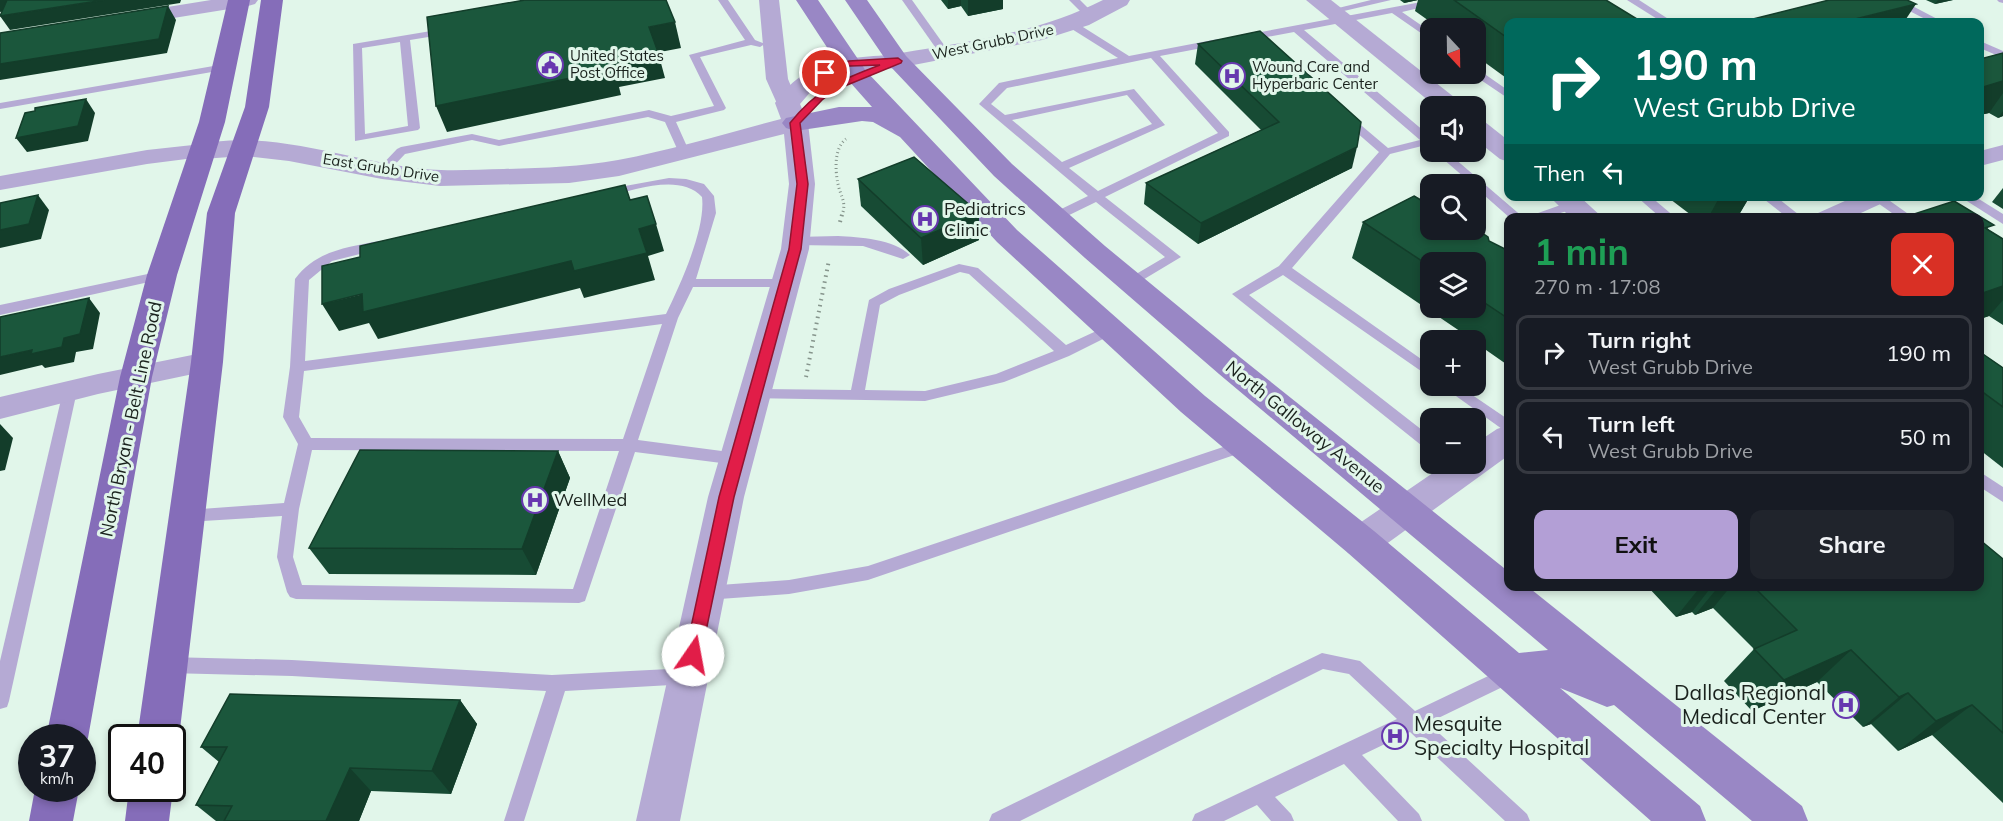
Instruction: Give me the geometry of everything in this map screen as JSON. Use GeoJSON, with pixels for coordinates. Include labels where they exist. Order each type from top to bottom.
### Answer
{"type":"FeatureCollection","features":[{"type":"Feature","properties":{"kind":"main road","name":"North Bryan - Belt Line Road"},"geometry":{"type":"LineString","coordinates":[[70,724],[136,377],[162,275],[212,122],[242,0]]}},
{"type":"Feature","properties":{"kind":"main road"},"geometry":{"type":"LineString","coordinates":[[160,724],[207,362],[221,213],[257,107],[272,0]]}},
{"type":"Feature","properties":{"kind":"main road"},"geometry":{"type":"LineString","coordinates":[[807,0],[853,70],[1006,236],[1244,446],[1361,542],[1684,821]]}},
{"type":"Feature","properties":{"kind":"main road","name":"North Galloway Avenue"},"geometry":{"type":"LineString","coordinates":[[856,0],[898,61],[1003,170],[1131,283],[1243,377],[1504,590]]}},
{"type":"Feature","properties":{"kind":"main road"},"geometry":{"type":"LineString","coordinates":[[791,113],[882,117],[912,136]]}},
{"type":"Feature","properties":{"kind":"main road"},"geometry":{"type":"LineString","coordinates":[[1006,236],[1055,217]]}},
{"type":"Feature","properties":{"kind":"main road"},"geometry":{"type":"LineString","coordinates":[[1110,330],[1135,319],[1152,319],[1163,325],[1200,358],[1243,377]]}},
{"type":"Feature","properties":{"kind":"main road","name":"North Galloway Avenue"},"geometry":{"type":"LineString","coordinates":[[1505,591],[1786,821]]}},
{"type":"Feature","properties":{"kind":"main road"},"geometry":{"type":"LineString","coordinates":[[1513,673],[1527,667],[1570,671],[1647,707]]}},
{"type":"Feature","properties":{"kind":"main road"},"geometry":{"type":"LineString","coordinates":[[51,821],[55,802]]}},
{"type":"Feature","properties":{"kind":"main road"},"geometry":{"type":"LineString","coordinates":[[147,821],[150,802]]}},
{"type":"Feature","properties":{"kind":"street"},"geometry":{"type":"LineString","coordinates":[[114,21],[242,0]]}},
{"type":"Feature","properties":{"kind":"street"},"geometry":{"type":"LineString","coordinates":[[658,821],[737,459],[796,241],[802,184],[791,113],[777,79],[769,0]]}},
{"type":"Feature","properties":{"kind":"street","name":"West Grubb Drive"},"geometry":{"type":"LineString","coordinates":[[791,113],[818,98],[853,70],[1042,33],[1078,13],[1119,0]]}},
{"type":"Feature","properties":{"kind":"street"},"geometry":{"type":"LineString","coordinates":[[1330,11],[1437,96]]}},
{"type":"Feature","properties":{"kind":"street","name":"East Grubb Drive"},"geometry":{"type":"LineString","coordinates":[[0,183],[147,157],[244,148],[289,153],[382,171],[440,178],[569,175],[618,179],[683,151],[791,113]]}},
{"type":"Feature","properties":{"kind":"street"},"geometry":{"type":"LineString","coordinates":[[1486,135],[1504,150]]}},
{"type":"Feature","properties":{"kind":"street"},"geometry":{"type":"LineString","coordinates":[[1984,158],[2003,152]]}},
{"type":"Feature","properties":{"kind":"street"},"geometry":{"type":"LineString","coordinates":[[1839,213],[1867,201]]}},
{"type":"Feature","properties":{"kind":"street"},"geometry":{"type":"LineString","coordinates":[[0,408],[207,362]]}},
{"type":"Feature","properties":{"kind":"street"},"geometry":{"type":"LineString","coordinates":[[1486,452],[1504,441]]}},
{"type":"Feature","properties":{"kind":"street"},"geometry":{"type":"LineString","coordinates":[[1361,542],[1452,474]]}},
{"type":"Feature","properties":{"kind":"lane"},"geometry":{"type":"LineString","coordinates":[[723,0],[751,42]]}},
{"type":"Feature","properties":{"kind":"lane"},"geometry":{"type":"LineString","coordinates":[[907,0],[944,52]]}},
{"type":"Feature","properties":{"kind":"lane"},"geometry":{"type":"LineString","coordinates":[[1131,283],[1174,257],[1097,197],[985,104],[1003,85],[1153,54],[1258,40],[1298,29],[1330,11],[1386,0]]}},
{"type":"Feature","properties":{"kind":"lane"},"geometry":{"type":"LineString","coordinates":[[1330,11],[1395,10],[1448,0]]}},
{"type":"Feature","properties":{"kind":"lane"},"geometry":{"type":"LineString","coordinates":[[1632,0],[1661,18]]}},
{"type":"Feature","properties":{"kind":"lane"},"geometry":{"type":"LineString","coordinates":[[1893,0],[1930,18]]}},
{"type":"Feature","properties":{"kind":"lane"},"geometry":{"type":"LineString","coordinates":[[1395,10],[1420,29]]}},
{"type":"Feature","properties":{"kind":"lane"},"geometry":{"type":"LineString","coordinates":[[1078,13],[1127,59]]}},
{"type":"Feature","properties":{"kind":"lane"},"geometry":{"type":"LineString","coordinates":[[405,38],[414,128],[359,139],[357,46],[462,28]]}},
{"type":"Feature","properties":{"kind":"lane"},"geometry":{"type":"LineString","coordinates":[[1298,29],[1420,133]]}},
{"type":"Feature","properties":{"kind":"lane"},"geometry":{"type":"LineString","coordinates":[[382,171],[401,151],[472,137],[499,143],[649,113],[670,120],[720,108],[694,55],[751,42],[774,45]]}},
{"type":"Feature","properties":{"kind":"lane"},"geometry":{"type":"LineString","coordinates":[[1984,46],[2003,55]]}},
{"type":"Feature","properties":{"kind":"lane"},"geometry":{"type":"LineString","coordinates":[[1055,217],[1225,134],[1153,54]]}},
{"type":"Feature","properties":{"kind":"lane"},"geometry":{"type":"LineString","coordinates":[[0,106],[225,67]]}},
{"type":"Feature","properties":{"kind":"lane"},"geometry":{"type":"LineString","coordinates":[[1486,79],[1504,92]]}},
{"type":"Feature","properties":{"kind":"lane"},"geometry":{"type":"LineString","coordinates":[[1003,119],[1130,91],[1159,125],[1061,167]]}},
{"type":"Feature","properties":{"kind":"lane"},"geometry":{"type":"LineString","coordinates":[[1333,106],[1386,152]]}},
{"type":"Feature","properties":{"kind":"lane"},"geometry":{"type":"LineString","coordinates":[[670,120],[683,151]]}},
{"type":"Feature","properties":{"kind":"lane"},"geometry":{"type":"LineString","coordinates":[[1420,144],[1386,152],[1284,269],[1239,294],[1420,436]]}},
{"type":"Feature","properties":{"kind":"lane"},"geometry":{"type":"LineString","coordinates":[[1452,162],[1512,213]]}},
{"type":"Feature","properties":{"kind":"lane"},"geometry":{"type":"LineString","coordinates":[[396,241],[327,256],[311,267],[302,279],[297,366],[291,417],[306,444],[291,509],[285,557],[296,592],[579,596],[671,318],[688,283],[710,211],[708,196],[698,187],[684,182],[618,179],[594,196]]}},
{"type":"Feature","properties":{"kind":"lane"},"geometry":{"type":"LineString","coordinates":[[1648,201],[1664,213]]}},
{"type":"Feature","properties":{"kind":"lane"},"geometry":{"type":"LineString","coordinates":[[1773,201],[1790,213]]}},
{"type":"Feature","properties":{"kind":"lane"},"geometry":{"type":"LineString","coordinates":[[1882,201],[1900,213]]}},
{"type":"Feature","properties":{"kind":"lane"},"geometry":{"type":"LineString","coordinates":[[1973,201],[2003,220]]}},
{"type":"Feature","properties":{"kind":"lane"},"geometry":{"type":"LineString","coordinates":[[1548,213],[1574,206]]}},
{"type":"Feature","properties":{"kind":"lane"},"geometry":{"type":"LineString","coordinates":[[796,241],[868,241],[903,255]]}},
{"type":"Feature","properties":{"kind":"lane"},"geometry":{"type":"LineString","coordinates":[[917,268],[928,280]]}},
{"type":"Feature","properties":{"kind":"lane"},"geometry":{"type":"LineString","coordinates":[[856,395],[874,303],[958,268],[973,271],[1064,352]]}},
{"type":"Feature","properties":{"kind":"lane"},"geometry":{"type":"LineString","coordinates":[[1284,269],[1420,365]]}},
{"type":"Feature","properties":{"kind":"lane"},"geometry":{"type":"LineString","coordinates":[[0,310],[162,275]]}},
{"type":"Feature","properties":{"kind":"lane"},"geometry":{"type":"LineString","coordinates":[[688,283],[786,283]]}},
{"type":"Feature","properties":{"kind":"lane"},"geometry":{"type":"LineString","coordinates":[[297,366],[671,318]]}},
{"type":"Feature","properties":{"kind":"lane"},"geometry":{"type":"LineString","coordinates":[[755,394],[925,396],[999,378],[1064,352],[1110,330]]}},
{"type":"Feature","properties":{"kind":"lane"},"geometry":{"type":"LineString","coordinates":[[0,701],[70,391]]}},
{"type":"Feature","properties":{"kind":"lane"},"geometry":{"type":"LineString","coordinates":[[1463,396],[1504,424]]}},
{"type":"Feature","properties":{"kind":"lane"},"geometry":{"type":"LineString","coordinates":[[306,444],[628,445],[737,459]]}},
{"type":"Feature","properties":{"kind":"lane"},"geometry":{"type":"LineString","coordinates":[[706,593],[789,587],[868,573],[1244,446]]}},
{"type":"Feature","properties":{"kind":"lane"},"geometry":{"type":"LineString","coordinates":[[1984,481],[2003,496]]}},
{"type":"Feature","properties":{"kind":"lane"},"geometry":{"type":"LineString","coordinates":[[187,516],[291,509]]}},
{"type":"Feature","properties":{"kind":"lane"},"geometry":{"type":"LineString","coordinates":[[999,821],[1322,661],[1354,667],[1521,821]]}},
{"type":"Feature","properties":{"kind":"lane"},"geometry":{"type":"LineString","coordinates":[[168,665],[292,668],[558,682],[689,676]]}},
{"type":"Feature","properties":{"kind":"lane"},"geometry":{"type":"LineString","coordinates":[[1202,821],[1261,795],[1513,673]]}},
{"type":"Feature","properties":{"kind":"lane"},"geometry":{"type":"LineString","coordinates":[[514,821],[558,682]]}},
{"type":"Feature","properties":{"kind":"lane"},"geometry":{"type":"LineString","coordinates":[[1347,753],[1412,821]]}},
{"type":"Feature","properties":{"kind":"lane"},"geometry":{"type":"LineString","coordinates":[[1261,795],[1284,821]]}},
{"type":"Feature","properties":{"kind":"building"},"geometry":{"type":"Polygon","coordinates":[[[7,0],[104,0],[0,16],[7,0]]]}},
{"type":"Feature","properties":{"kind":"building","name":"United States Post Office"},"geometry":{"type":"Polygon","coordinates":[[[525,0],[666,0],[675,22],[649,27],[658,52],[612,61],[614,69],[436,106],[427,17],[525,0]]]}},
{"type":"Feature","properties":{"kind":"building"},"geometry":{"type":"Polygon","coordinates":[[[1454,0],[1606,0],[1635,18],[1504,18],[1504,35],[1486,23],[1486,18],[1479,18],[1454,0]]]}},
{"type":"Feature","properties":{"kind":"building"},"geometry":{"type":"Polygon","coordinates":[[[1829,0],[1907,0],[1916,4],[1859,18],[1757,18],[1829,0]]]}},
{"type":"Feature","properties":{"kind":"building"},"geometry":{"type":"Polygon","coordinates":[[[168,6],[159,39],[0,64],[0,33],[168,6]]]}},
{"type":"Feature","properties":{"kind":"building"},"geometry":{"type":"Polygon","coordinates":[[[1260,31],[1361,122],[1357,147],[1201,223],[1146,183],[1279,122],[1198,44],[1260,31]]]}},
{"type":"Feature","properties":{"kind":"building"},"geometry":{"type":"Polygon","coordinates":[[[2003,53],[2003,81],[1984,87],[1984,58],[2003,53]]]}},
{"type":"Feature","properties":{"kind":"building"},"geometry":{"type":"Polygon","coordinates":[[[86,99],[78,126],[16,138],[25,113],[35,111],[35,108],[86,99]]]}},
{"type":"Feature","properties":{"kind":"building"},"geometry":{"type":"Polygon","coordinates":[[[914,157],[979,213],[921,238],[858,179],[914,157]]]}},
{"type":"Feature","properties":{"kind":"building"},"geometry":{"type":"Polygon","coordinates":[[[625,185],[630,200],[647,196],[656,224],[639,229],[647,253],[574,271],[571,261],[363,312],[362,294],[322,304],[322,266],[360,257],[360,246],[625,185]]]}},
{"type":"Feature","properties":{"kind":"building"},"geometry":{"type":"Polygon","coordinates":[[[38,195],[29,224],[0,230],[0,203],[38,195]]]}},
{"type":"Feature","properties":{"kind":"building"},"geometry":{"type":"Polygon","coordinates":[[[1414,196],[1420,200],[1420,240],[1486,240],[1486,236],[1489,241],[1504,248],[1504,316],[1486,304],[1486,252],[1420,252],[1420,260],[1363,222],[1414,196]]]}},
{"type":"Feature","properties":{"kind":"building"},"geometry":{"type":"Polygon","coordinates":[[[1954,201],[1974,213],[1917,213],[1954,201]]]}},
{"type":"Feature","properties":{"kind":"building"},"geometry":{"type":"Polygon","coordinates":[[[1984,219],[1994,225],[1985,228],[2003,239],[2003,286],[1984,293],[1984,219]]]}},
{"type":"Feature","properties":{"kind":"building"},"geometry":{"type":"Polygon","coordinates":[[[89,298],[80,334],[64,338],[62,347],[31,354],[32,350],[0,357],[0,317],[89,298]]]}},
{"type":"Feature","properties":{"kind":"building"},"geometry":{"type":"Polygon","coordinates":[[[1984,355],[2003,368],[2003,407],[1984,393],[1984,355]]]}},
{"type":"Feature","properties":{"kind":"building"},"geometry":{"type":"Polygon","coordinates":[[[360,450],[558,451],[522,549],[309,548],[360,450]]]}},
{"type":"Feature","properties":{"kind":"building"},"geometry":{"type":"Polygon","coordinates":[[[1984,543],[2003,559],[2003,733],[1972,705],[1936,721],[1908,693],[1899,697],[1851,650],[1784,680],[1754,649],[1797,630],[1758,591],[1984,591],[1984,543]]]}},
{"type":"Feature","properties":{"kind":"building"},"geometry":{"type":"Polygon","coordinates":[[[230,694],[460,700],[432,771],[350,768],[326,821],[224,821],[232,806],[196,805],[227,747],[201,747],[230,694]]]}},
{"type":"Feature","properties":{"kind":"place","name":"United States Post Office"},"geometry":{"type":"Point","coordinates":[550,65]}},
{"type":"Feature","properties":{"kind":"place","name":"Wound Care and Hyperbaric Center"},"geometry":{"type":"Point","coordinates":[1232,76]}},
{"type":"Feature","properties":{"kind":"place","name":"Pediatrics Clinic"},"geometry":{"type":"Point","coordinates":[925,219]}},
{"type":"Feature","properties":{"kind":"place","name":"WellMed"},"geometry":{"type":"Point","coordinates":[535,500]}},
{"type":"Feature","properties":{"kind":"place","name":"Dallas Regional Medical Center"},"geometry":{"type":"Point","coordinates":[1846,705]}},
{"type":"Feature","properties":{"kind":"place","name":"Mesquite Specialty Hospital"},"geometry":{"type":"Point","coordinates":[1395,736]}},
{"type":"Feature","properties":{"kind":"route"},"geometry":{"type":"LineString","coordinates":[[693,655],[726,497],[795,249],[802,184],[795,123],[818,98],[831,88],[898,61],[849,63],[825,73]]}}]}
